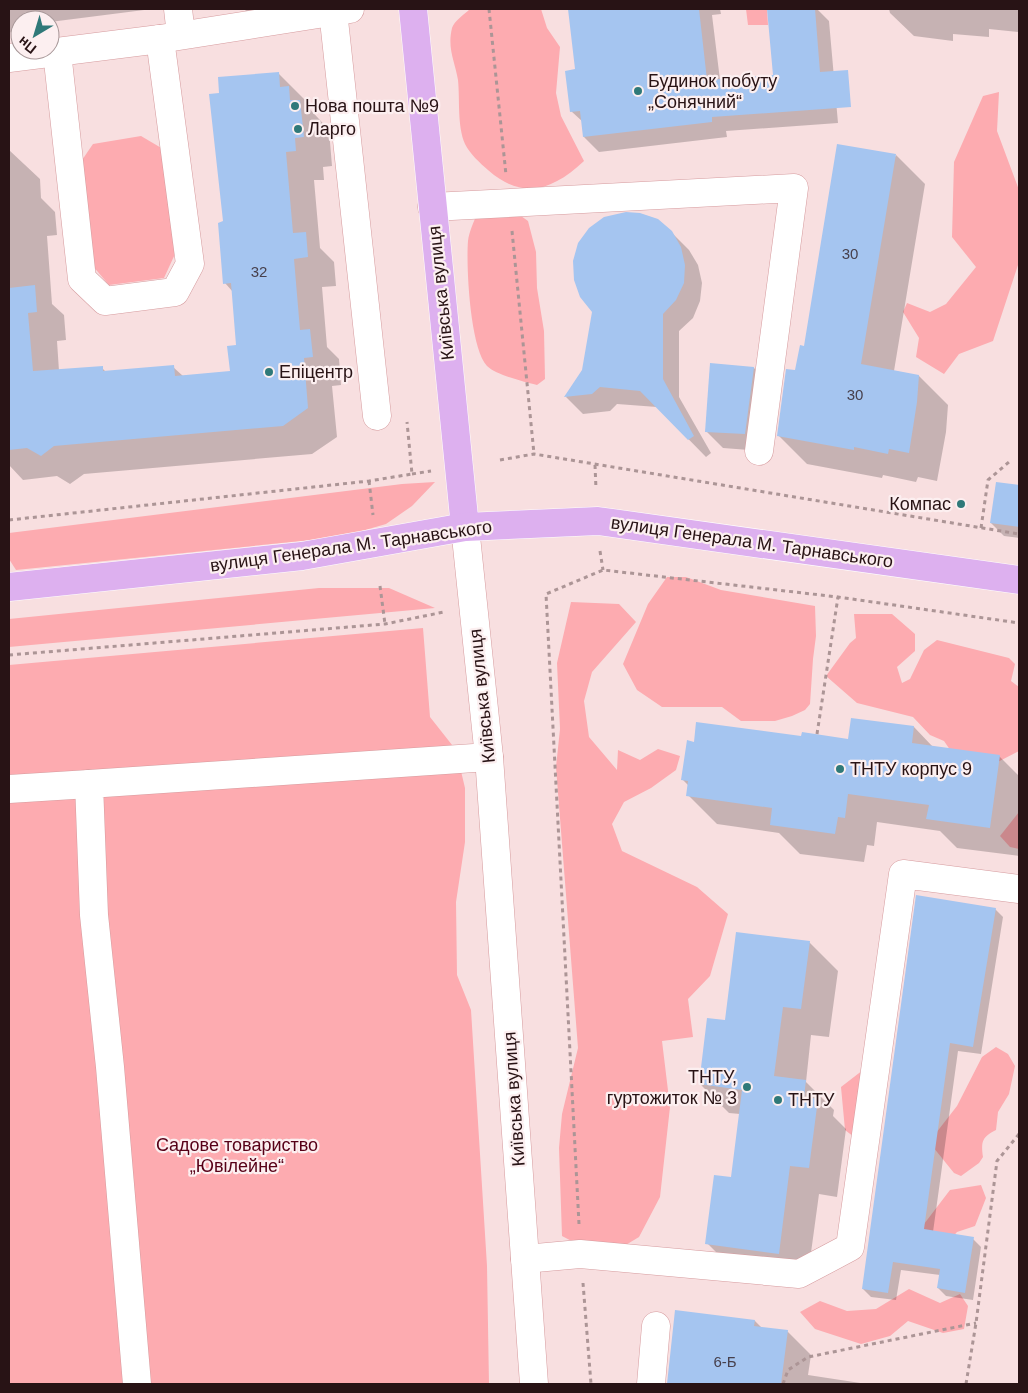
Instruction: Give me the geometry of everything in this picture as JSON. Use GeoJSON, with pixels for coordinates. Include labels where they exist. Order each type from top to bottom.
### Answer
{"type":"FeatureCollection","features":[{"type":"Feature","properties":{"kind":"main road","name":"Київська вулиця"},"geometry":{"type":"LineString","coordinates":[[413,9],[465,527]]}},
{"type":"Feature","properties":{"kind":"main road","name":"вулиця Генерала М. Тарнавського"},"geometry":{"type":"LineString","coordinates":[[9,587],[302,556],[465,527],[598,521],[1019,580]]}},
{"type":"Feature","properties":{"kind":"street"},"geometry":{"type":"LineString","coordinates":[[58,60],[82,279],[105,301],[175,292],[190,264],[170,37],[178,9]]}},
{"type":"Feature","properties":{"kind":"street"},"geometry":{"type":"LineString","coordinates":[[60,52],[170,37],[341,10],[377,416]]}},
{"type":"Feature","properties":{"kind":"street"},"geometry":{"type":"LineString","coordinates":[[432,207],[794,188],[759,451]]}},
{"type":"Feature","properties":{"kind":"street","name":"Київська вулиця"},"geometry":{"type":"LineString","coordinates":[[465,527],[489,757],[534,1384]]}},
{"type":"Feature","properties":{"kind":"street"},"geometry":{"type":"LineString","coordinates":[[9,789],[489,757]]}},
{"type":"Feature","properties":{"kind":"street"},"geometry":{"type":"LineString","coordinates":[[89,784],[94,915],[110,1067],[136,1384]]}},
{"type":"Feature","properties":{"kind":"street"},"geometry":{"type":"LineString","coordinates":[[525,1259],[580,1254],[799,1274],[850,1247],[903,874],[1019,889]]}},
{"type":"Feature","properties":{"kind":"street"},"geometry":{"type":"LineString","coordinates":[[651,1384],[656,1326]]}},
{"type":"Feature","properties":{"kind":"path"},"geometry":{"type":"LineString","coordinates":[[489,9],[534,454]]}},
{"type":"Feature","properties":{"kind":"path"},"geometry":{"type":"LineString","coordinates":[[406,415],[412,474]]}},
{"type":"Feature","properties":{"kind":"path"},"geometry":{"type":"LineString","coordinates":[[500,460],[534,454],[1019,534]]}},
{"type":"Feature","properties":{"kind":"path"},"geometry":{"type":"LineString","coordinates":[[981,528],[988,480],[1009,462]]}},
{"type":"Feature","properties":{"kind":"path"},"geometry":{"type":"LineString","coordinates":[[595,465],[596,489]]}},
{"type":"Feature","properties":{"kind":"path"},"geometry":{"type":"LineString","coordinates":[[9,520],[369,480],[434,470]]}},
{"type":"Feature","properties":{"kind":"path"},"geometry":{"type":"LineString","coordinates":[[369,480],[373,516]]}},
{"type":"Feature","properties":{"kind":"path"},"geometry":{"type":"LineString","coordinates":[[600,549],[603,570]]}},
{"type":"Feature","properties":{"kind":"path"},"geometry":{"type":"LineString","coordinates":[[591,1384],[580,1254],[546,594],[603,570],[838,597],[1019,623]]}},
{"type":"Feature","properties":{"kind":"path"},"geometry":{"type":"LineString","coordinates":[[380,586],[385,624]]}},
{"type":"Feature","properties":{"kind":"path"},"geometry":{"type":"LineString","coordinates":[[817,734],[838,597]]}},
{"type":"Feature","properties":{"kind":"path"},"geometry":{"type":"LineString","coordinates":[[9,655],[385,624],[445,612]]}},
{"type":"Feature","properties":{"kind":"path"},"geometry":{"type":"LineString","coordinates":[[966,1384],[976,1323],[997,1161],[1019,1134]]}},
{"type":"Feature","properties":{"kind":"path"},"geometry":{"type":"LineString","coordinates":[[783,1384],[788,1370],[808,1357],[976,1323]]}},
{"type":"Feature","properties":{"kind":"green space"},"geometry":{"type":"Polygon","coordinates":[[[470,9],[541,9],[547,28],[560,47],[556,93],[561,116],[584,161],[561,179],[549,185],[537,188],[513,186],[488,170],[465,144],[460,121],[458,80],[450,42],[453,25],[470,9]]]}},
{"type":"Feature","properties":{"kind":"green space"},"geometry":{"type":"Polygon","coordinates":[[[746,9],[767,9],[768,25],[748,25],[746,9]]]}},
{"type":"Feature","properties":{"kind":"green space"},"geometry":{"type":"Polygon","coordinates":[[[999,92],[997,131],[1019,190],[1019,262],[993,341],[959,354],[944,374],[916,357],[919,338],[903,312],[907,303],[930,312],[946,304],[976,267],[952,237],[954,162],[983,96],[999,92]]]}},
{"type":"Feature","properties":{"kind":"green space"},"geometry":{"type":"Polygon","coordinates":[[[141,136],[163,149],[175,254],[164,278],[109,285],[92,265],[80,163],[93,144],[141,136]]]}},
{"type":"Feature","properties":{"kind":"green space"},"geometry":{"type":"Polygon","coordinates":[[[514,211],[528,221],[536,252],[537,288],[544,331],[545,379],[537,385],[504,375],[487,366],[481,356],[477,342],[470,306],[468,241],[478,212],[514,211]]]}},
{"type":"Feature","properties":{"kind":"green space"},"geometry":{"type":"Polygon","coordinates":[[[435,482],[412,506],[386,524],[341,537],[16,570],[9,559],[9,533],[402,484],[435,482]]]}},
{"type":"Feature","properties":{"kind":"green space"},"geometry":{"type":"Polygon","coordinates":[[[667,577],[686,577],[721,590],[815,606],[816,636],[810,704],[805,710],[775,721],[741,721],[722,707],[662,707],[637,690],[623,664],[648,604],[667,577]]]}},
{"type":"Feature","properties":{"kind":"green space"},"geometry":{"type":"Polygon","coordinates":[[[319,588],[389,588],[435,608],[9,647],[9,619],[319,588]]]}},
{"type":"Feature","properties":{"kind":"green space"},"geometry":{"type":"Polygon","coordinates":[[[571,602],[619,604],[636,622],[592,672],[584,701],[589,737],[617,770],[618,750],[640,760],[658,749],[680,756],[676,770],[651,788],[624,802],[612,824],[622,851],[697,887],[728,914],[710,976],[688,999],[693,1037],[662,1041],[670,1107],[660,1197],[639,1237],[604,1258],[562,1236],[559,1148],[562,1114],[578,1048],[556,767],[560,729],[557,663],[571,602]]]}},
{"type":"Feature","properties":{"kind":"green space"},"geometry":{"type":"Polygon","coordinates":[[[854,614],[892,614],[915,634],[915,651],[897,667],[902,683],[910,679],[924,650],[937,640],[1009,658],[1015,664],[1011,681],[1019,687],[1019,751],[988,767],[957,760],[944,741],[930,735],[913,717],[857,703],[826,676],[850,643],[856,638],[854,614]]]}},
{"type":"Feature","properties":{"kind":"green space","name":"Садове товариство „Ювілейне“"},"geometry":{"type":"Polygon","coordinates":[[[423,628],[430,717],[456,750],[465,788],[465,842],[456,902],[457,975],[471,1010],[487,1266],[489,1384],[9,1384],[9,665],[423,628]]]}},
{"type":"Feature","properties":{"kind":"green space"},"geometry":{"type":"Polygon","coordinates":[[[1019,812],[1019,849],[1010,847],[1000,836],[1019,812]]]}},
{"type":"Feature","properties":{"kind":"green space"},"geometry":{"type":"Polygon","coordinates":[[[996,1047],[1008,1054],[1015,1066],[1009,1094],[998,1112],[996,1130],[985,1137],[982,1147],[983,1157],[979,1163],[961,1176],[954,1173],[929,1142],[957,1106],[982,1057],[996,1047]]]}},
{"type":"Feature","properties":{"kind":"green space"},"geometry":{"type":"Polygon","coordinates":[[[863,1070],[858,1140],[845,1130],[841,1087],[863,1070]]]}},
{"type":"Feature","properties":{"kind":"green space"},"geometry":{"type":"Polygon","coordinates":[[[981,1185],[986,1198],[975,1226],[957,1232],[943,1248],[921,1228],[950,1190],[981,1185]]]}},
{"type":"Feature","properties":{"kind":"green space"},"geometry":{"type":"Polygon","coordinates":[[[909,1289],[940,1303],[960,1294],[968,1306],[964,1329],[943,1333],[908,1321],[890,1336],[861,1344],[815,1329],[800,1312],[820,1301],[847,1311],[876,1309],[909,1289]]]}},
{"type":"Feature","properties":{"kind":"building","name":"Будинок побуту „Сонячний“"},"geometry":{"type":"Polygon","coordinates":[[[568,9],[699,9],[707,80],[773,75],[767,9],[815,9],[820,72],[848,70],[851,107],[712,117],[712,122],[583,137],[580,111],[570,112],[565,71],[575,69],[568,9]]]}},
{"type":"Feature","properties":{"kind":"building"},"geometry":{"type":"Polygon","coordinates":[[[279,72],[280,87],[289,86],[290,100],[300,100],[304,137],[295,138],[296,151],[286,152],[293,233],[306,232],[308,257],[294,259],[300,330],[310,329],[313,357],[304,358],[308,408],[283,426],[54,446],[41,456],[27,448],[9,450],[9,288],[35,285],[37,312],[28,313],[33,371],[103,366],[103,371],[174,365],[175,376],[230,371],[227,346],[236,345],[231,283],[223,284],[218,223],[223,221],[209,94],[219,93],[218,77],[279,72]]]}},
{"type":"Feature","properties":{"kind":"building"},"geometry":{"type":"Polygon","coordinates":[[[837,144],[896,154],[861,364],[919,375],[909,453],[889,449],[888,454],[854,447],[854,450],[777,436],[786,369],[795,370],[800,345],[804,346],[837,144]]]}},
{"type":"Feature","properties":{"kind":"building"},"geometry":{"type":"Polygon","coordinates":[[[626,212],[640,213],[658,219],[672,231],[681,247],[685,265],[684,283],[676,300],[663,314],[663,379],[694,436],[688,440],[640,391],[600,387],[592,394],[564,397],[582,370],[592,312],[580,297],[574,280],[573,261],[578,243],[589,228],[604,217],[626,212]]]}},
{"type":"Feature","properties":{"kind":"building"},"geometry":{"type":"Polygon","coordinates":[[[710,363],[754,367],[745,434],[705,432],[710,363]]]}},
{"type":"Feature","properties":{"kind":"building"},"geometry":{"type":"Polygon","coordinates":[[[996,482],[1019,485],[1019,527],[990,523],[996,482]]]}},
{"type":"Feature","properties":{"kind":"building","name":"ТНТУ корпус 9"},"geometry":{"type":"Polygon","coordinates":[[[851,718],[914,726],[912,743],[1000,755],[990,828],[926,819],[929,805],[848,794],[845,818],[838,817],[835,834],[770,825],[772,808],[686,796],[688,781],[681,780],[687,740],[694,742],[696,722],[801,736],[802,732],[848,739],[851,718]]]}},
{"type":"Feature","properties":{"kind":"building"},"geometry":{"type":"Polygon","coordinates":[[[916,895],[996,908],[973,1047],[950,1043],[924,1229],[974,1237],[965,1293],[937,1288],[940,1269],[893,1262],[888,1293],[862,1289],[916,895]]]}},
{"type":"Feature","properties":{"kind":"building","name":"ТНТУ, гуртожиток № 3"},"geometry":{"type":"Polygon","coordinates":[[[736,932],[810,941],[801,1009],[783,1007],[774,1076],[806,1080],[804,1097],[818,1099],[809,1168],[790,1166],[779,1254],[705,1244],[714,1175],[731,1177],[742,1090],[699,1084],[707,1018],[725,1020],[736,932]]]}},
{"type":"Feature","properties":{"kind":"building"},"geometry":{"type":"Polygon","coordinates":[[[675,1310],[755,1320],[754,1326],[788,1330],[781,1384],[667,1384],[675,1310]]]}},
{"type":"Feature","properties":{"kind":"place","name":"Будинок побуту „Сонячний“"},"geometry":{"type":"Point","coordinates":[638,91]}},
{"type":"Feature","properties":{"kind":"place","name":"Нова пошта №9"},"geometry":{"type":"Point","coordinates":[295,106]}},
{"type":"Feature","properties":{"kind":"place","name":"Ларго"},"geometry":{"type":"Point","coordinates":[298,129]}},
{"type":"Feature","properties":{"kind":"place","name":"Епіцентр"},"geometry":{"type":"Point","coordinates":[269,372]}},
{"type":"Feature","properties":{"kind":"place","name":"Компас"},"geometry":{"type":"Point","coordinates":[961,504]}},
{"type":"Feature","properties":{"kind":"place","name":"ТНТУ корпус 9"},"geometry":{"type":"Point","coordinates":[840,769]}},
{"type":"Feature","properties":{"kind":"place","name":"ТНТУ, гуртожиток № 3"},"geometry":{"type":"Point","coordinates":[747,1087]}},
{"type":"Feature","properties":{"kind":"place","name":"ТНТУ"},"geometry":{"type":"Point","coordinates":[778,1100]}}]}
